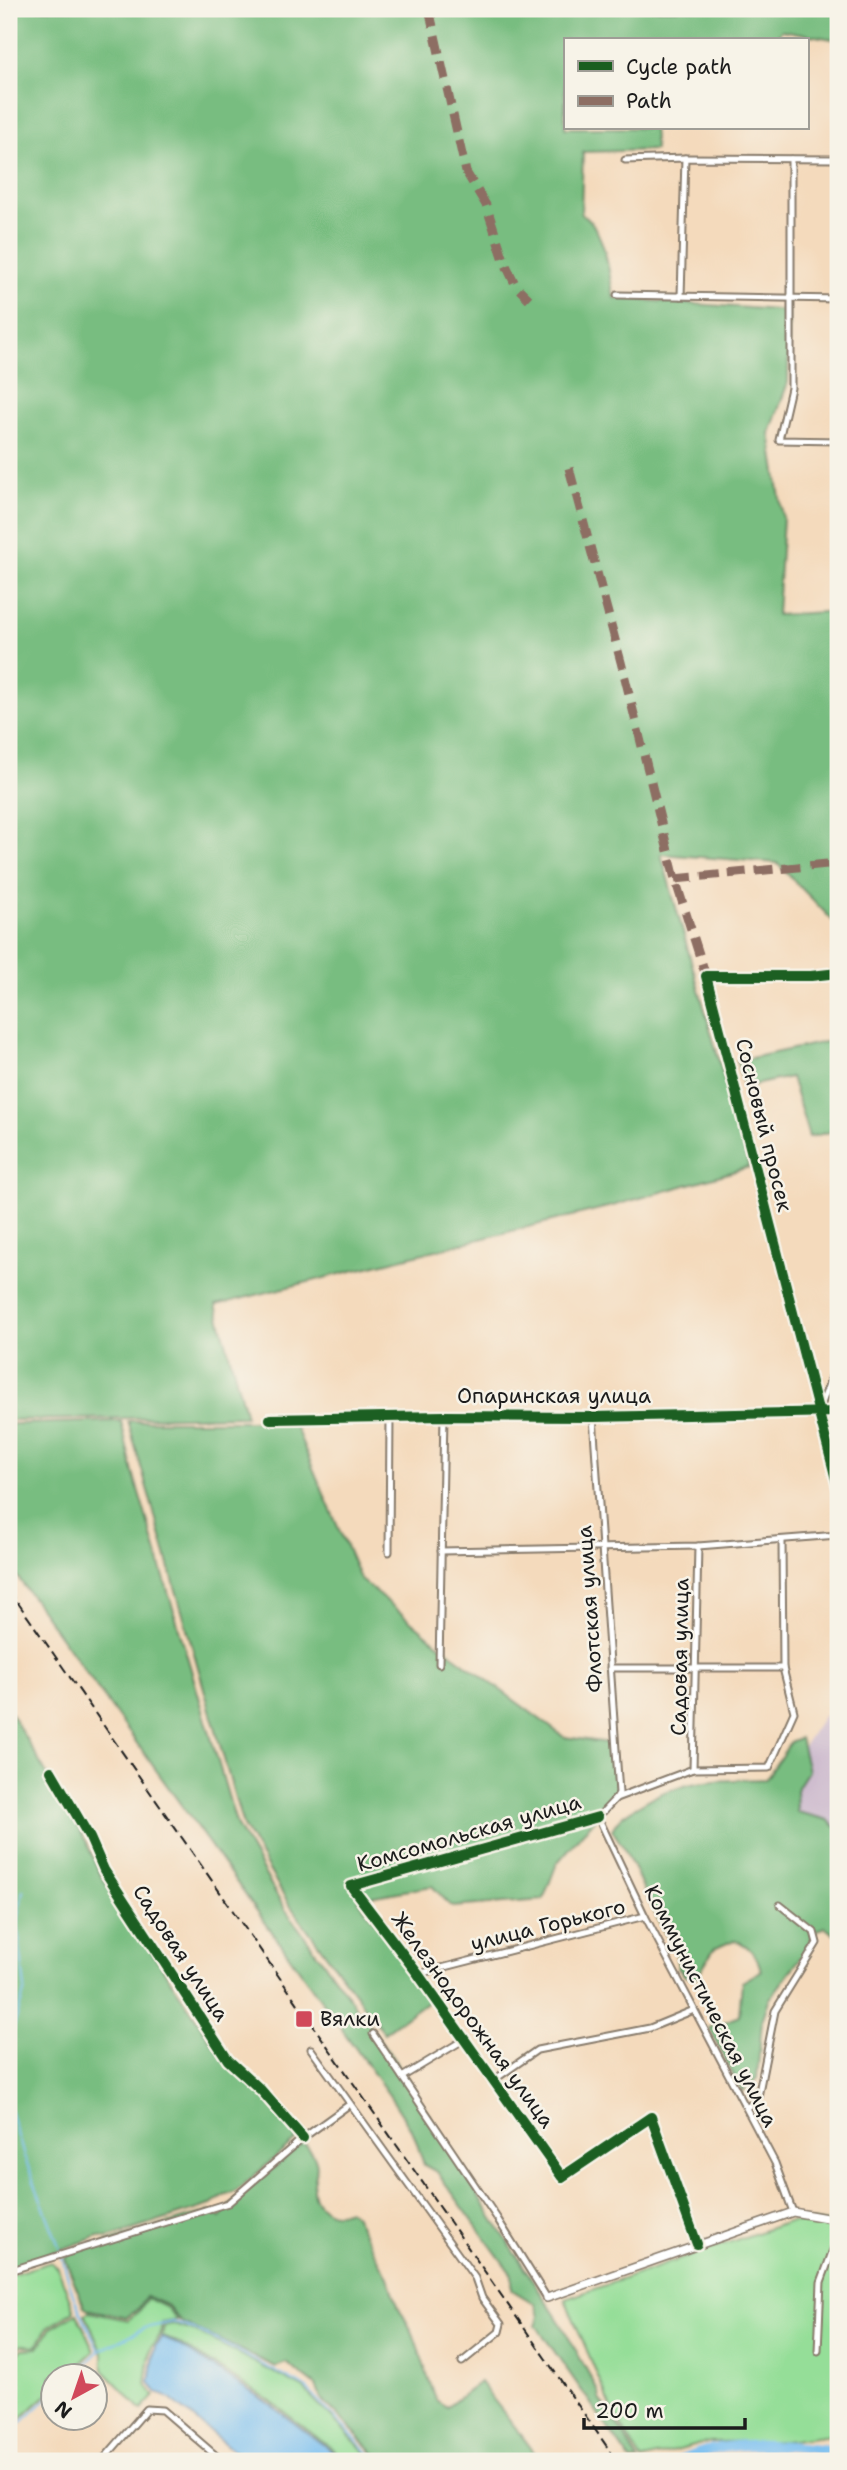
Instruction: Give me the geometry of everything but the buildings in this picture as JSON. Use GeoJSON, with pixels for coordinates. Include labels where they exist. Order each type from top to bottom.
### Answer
{"type":"FeatureCollection","features":[{"type":"Feature","properties":{"kind":"street"},"geometry":{"type":"LineString","coordinates":[[681,296],[685,158]]}},
{"type":"Feature","properties":{"kind":"street"},"geometry":{"type":"LineString","coordinates":[[792,159],[791,387],[779,440],[838,441]]}},
{"type":"Feature","properties":{"kind":"street"},"geometry":{"type":"LineString","coordinates":[[625,160],[838,159]]}},
{"type":"Feature","properties":{"kind":"street"},"geometry":{"type":"LineString","coordinates":[[617,295],[838,299]]}},
{"type":"Feature","properties":{"kind":"street","name":"Сосновый просек"},"geometry":{"type":"LineString","coordinates":[[819,1412],[706,976],[811,976],[838,973]]}},
{"type":"Feature","properties":{"kind":"street"},"geometry":{"type":"LineString","coordinates":[[838,1358],[819,1412],[838,1487]]}},
{"type":"Feature","properties":{"kind":"street","name":"Опаринская улица"},"geometry":{"type":"LineString","coordinates":[[270,1419],[838,1412]]}},
{"type":"Feature","properties":{"kind":"street"},"geometry":{"type":"LineString","coordinates":[[439,1664],[444,1416]]}},
{"type":"Feature","properties":{"kind":"street"},"geometry":{"type":"LineString","coordinates":[[389,1552],[390,1417]]}},
{"type":"Feature","properties":{"kind":"street","name":"Флотская улица"},"geometry":{"type":"LineString","coordinates":[[593,1417],[619,1793],[616,1798]]}},
{"type":"Feature","properties":{"kind":"street"},"geometry":{"type":"LineString","coordinates":[[441,1551],[698,1546],[838,1535]]}},
{"type":"Feature","properties":{"kind":"street"},"geometry":{"type":"LineString","coordinates":[[598,1817],[616,1798],[693,1769],[769,1768],[794,1712],[783,1668],[782,1541]]}},
{"type":"Feature","properties":{"kind":"street","name":"Садовая улица"},"geometry":{"type":"LineString","coordinates":[[693,1769],[698,1546]]}},
{"type":"Feature","properties":{"kind":"street"},"geometry":{"type":"LineString","coordinates":[[610,1668],[783,1668]]}},
{"type":"Feature","properties":{"kind":"street","name":"Садовая улица"},"geometry":{"type":"LineString","coordinates":[[51,1771],[90,1838],[104,1870],[228,2060],[261,2090],[303,2138]]}},
{"type":"Feature","properties":{"kind":"street","name":"Комсомольская улица"},"geometry":{"type":"LineString","coordinates":[[351,1886],[598,1817]]}},
{"type":"Feature","properties":{"kind":"street","name":"Коммунистическая улица"},"geometry":{"type":"LineString","coordinates":[[598,1817],[645,1916],[775,2163],[793,2212]]}},
{"type":"Feature","properties":{"kind":"street","name":"Железнодорожная улица"},"geometry":{"type":"LineString","coordinates":[[351,1886],[418,1974],[562,2177],[651,2117],[697,2244]]}},
{"type":"Feature","properties":{"kind":"street"},"geometry":{"type":"LineString","coordinates":[[747,2107],[758,2097],[775,2011],[817,1942],[814,1931],[780,1905]]}},
{"type":"Feature","properties":{"kind":"street","name":"улица Горького"},"geometry":{"type":"LineString","coordinates":[[418,1974],[645,1916]]}},
{"type":"Feature","properties":{"kind":"street"},"geometry":{"type":"LineString","coordinates":[[494,2080],[537,2049],[650,2028],[694,2010]]}},
{"type":"Feature","properties":{"kind":"street"},"geometry":{"type":"LineString","coordinates":[[373,2034],[497,2218],[547,2298],[793,2212],[838,2220]]}},
{"type":"Feature","properties":{"kind":"street"},"geometry":{"type":"LineString","coordinates":[[401,2077],[465,2039]]}},
{"type":"Feature","properties":{"kind":"street"},"geometry":{"type":"LineString","coordinates":[[311,2049],[475,2277],[482,2298],[501,2324],[499,2332],[462,2362]]}},
{"type":"Feature","properties":{"kind":"street"},"geometry":{"type":"LineString","coordinates":[[9,2271],[228,2203],[303,2138],[350,2104]]}},
{"type":"Feature","properties":{"kind":"street"},"geometry":{"type":"LineString","coordinates":[[818,2351],[821,2282],[838,2236]]}},
{"type":"Feature","properties":{"kind":"street"},"geometry":{"type":"LineString","coordinates":[[102,2461],[147,2409],[163,2410],[222,2461]]}},
{"type":"Feature","properties":{"kind":"shaded area"},"geometry":{"type":"Polygon","coordinates":[[[824,1715],[838,1723],[838,1932],[784,1775],[824,1715]]]}},
{"type":"Feature","properties":{"kind":"green space"},"geometry":{"type":"Polygon","coordinates":[[[9,9],[838,9],[838,40],[782,30],[776,38],[564,38],[564,130],[653,130],[655,150],[583,152],[581,213],[596,229],[601,240],[614,298],[789,311],[788,382],[770,433],[783,518],[777,615],[838,611],[838,926],[777,863],[661,854],[749,1167],[616,1205],[216,1305],[246,1416],[9,1422],[9,9]]]}},
{"type":"Feature","properties":{"kind":"green space"},"geometry":{"type":"Polygon","coordinates":[[[838,1039],[838,1130],[809,1137],[791,1077],[744,1087],[737,1061],[838,1039]]]}},
{"type":"Feature","properties":{"kind":"green space"},"geometry":{"type":"Polygon","coordinates":[[[121,1421],[133,1472],[237,1826],[285,1909],[406,2076],[477,2194],[561,2324],[599,2392],[600,2399],[638,2461],[631,2461],[536,2325],[539,2316],[535,2304],[512,2290],[512,2275],[437,2172],[424,2165],[413,2132],[389,2095],[9,1565],[9,1426],[121,1421]]]}},
{"type":"Feature","properties":{"kind":"green space"},"geometry":{"type":"Polygon","coordinates":[[[128,1421],[293,1421],[360,1579],[441,1646],[564,1737],[609,1743],[618,1792],[557,1863],[543,1900],[452,1907],[432,1886],[358,1899],[432,1998],[384,2033],[289,1904],[243,1826],[128,1421]]]}},
{"type":"Feature","properties":{"kind":"green space"},"geometry":{"type":"Polygon","coordinates":[[[9,1710],[86,1841],[101,1876],[226,2063],[259,2092],[294,2133],[296,2140],[235,2192],[211,2205],[107,2238],[99,2236],[9,2268],[9,1710]]]}},
{"type":"Feature","properties":{"kind":"green space"},"geometry":{"type":"Polygon","coordinates":[[[800,1738],[808,1771],[796,1790],[797,1812],[828,1820],[838,1829],[838,1937],[824,1927],[814,1933],[804,1953],[769,2000],[762,2021],[757,2078],[742,2092],[709,2028],[739,2016],[742,1982],[761,1971],[758,1961],[748,1948],[734,1940],[714,1949],[696,1978],[685,1976],[678,1968],[675,1946],[664,1932],[624,1848],[612,1830],[627,1813],[655,1796],[685,1785],[766,1779],[790,1743],[800,1738]]]}},
{"type":"Feature","properties":{"kind":"green space"},"geometry":{"type":"Polygon","coordinates":[[[303,2143],[313,2154],[317,2164],[313,2188],[315,2197],[328,2211],[339,2213],[348,2210],[353,2213],[387,2275],[400,2310],[413,2333],[436,2400],[447,2407],[480,2382],[540,2461],[382,2461],[321,2398],[316,2386],[286,2363],[276,2367],[181,2322],[168,2306],[146,2296],[139,2308],[127,2317],[90,2310],[84,2306],[65,2259],[71,2253],[210,2211],[221,2218],[231,2204],[303,2143]]]}},
{"type":"Feature","properties":{"kind":"green space"},"geometry":{"type":"Polygon","coordinates":[[[813,2221],[838,2225],[838,2420],[832,2440],[831,2435],[785,2441],[708,2442],[641,2460],[611,2407],[565,2299],[788,2222],[813,2221]]]}},
{"type":"Feature","properties":{"kind":"green space"},"geometry":{"type":"Polygon","coordinates":[[[51,2262],[58,2268],[74,2311],[47,2328],[37,2346],[21,2345],[9,2356],[9,2275],[51,2262]]]}},
{"type":"Feature","properties":{"kind":"green space"},"geometry":{"type":"Polygon","coordinates":[[[147,2298],[167,2308],[177,2320],[162,2323],[160,2336],[151,2347],[146,2384],[155,2396],[142,2410],[108,2375],[108,2362],[103,2362],[103,2354],[85,2314],[89,2312],[128,2320],[140,2310],[147,2298]]]}},
{"type":"Feature","properties":{"kind":"green space"},"geometry":{"type":"Polygon","coordinates":[[[77,2313],[94,2351],[82,2362],[38,2362],[38,2403],[18,2421],[9,2422],[9,2361],[22,2349],[38,2348],[50,2329],[77,2313]]]}},
{"type":"Feature","properties":{"kind":"green space"},"geometry":{"type":"Polygon","coordinates":[[[172,2324],[199,2333],[303,2388],[374,2461],[348,2461],[267,2399],[177,2342],[162,2337],[164,2326],[172,2324]]]}},
{"type":"Feature","properties":{"kind":"water"},"geometry":{"type":"Polygon","coordinates":[[[162,2338],[177,2344],[265,2401],[345,2461],[246,2461],[169,2398],[157,2392],[150,2383],[155,2346],[162,2338]]]}},
{"type":"Feature","properties":{"kind":"waterway"},"geometry":{"type":"LineString","coordinates":[[9,2043],[25,1989],[17,1919],[23,1891]]}},
{"type":"Feature","properties":{"kind":"waterway"},"geometry":{"type":"LineString","coordinates":[[9,2107],[24,2156],[60,2249]]}},
{"type":"Feature","properties":{"kind":"waterway"},"geometry":{"type":"LineString","coordinates":[[62,2258],[73,2295],[99,2351]]}},
{"type":"Feature","properties":{"kind":"waterway"},"geometry":{"type":"LineString","coordinates":[[88,2362],[99,2351],[145,2328],[173,2322],[201,2332],[305,2387],[377,2461]]}},
{"type":"Feature","properties":{"kind":"waterway"},"geometry":{"type":"LineString","coordinates":[[9,2434],[38,2407]]}},
{"type":"Feature","properties":{"kind":"waterway"},"geometry":{"type":"LineString","coordinates":[[680,2461],[698,2453],[738,2446],[778,2445],[838,2451]]}},
{"type":"Feature","properties":{"kind":"railway"},"geometry":{"type":"LineString","coordinates":[[9,1590],[617,2461]]}},
{"type":"Feature","properties":{"kind":"marked path"},"geometry":{"type":"LineString","coordinates":[[429,9],[466,172],[486,205],[505,263],[516,286],[529,299]]}},
{"type":"Feature","properties":{"kind":"marked path"},"geometry":{"type":"LineString","coordinates":[[569,468],[675,879],[706,976]]}},
{"type":"Feature","properties":{"kind":"marked path"},"geometry":{"type":"LineString","coordinates":[[675,879],[838,863]]}},
{"type":"Feature","properties":{"kind":"cycle path"},"geometry":{"type":"LineString","coordinates":[[838,973],[811,976],[706,976],[838,1487]]}},
{"type":"Feature","properties":{"kind":"cycle path"},"geometry":{"type":"LineString","coordinates":[[270,1419],[838,1412]]}},
{"type":"Feature","properties":{"kind":"cycle path"},"geometry":{"type":"LineString","coordinates":[[51,1771],[90,1838],[104,1870],[228,2060],[261,2090],[303,2138]]}},
{"type":"Feature","properties":{"kind":"cycle path"},"geometry":{"type":"LineString","coordinates":[[598,1817],[351,1886],[418,1974],[562,2177],[651,2117],[697,2244]]}},
{"type":"Feature","properties":{"kind":"place","name":"Вялки"},"geometry":{"type":"Point","coordinates":[304,2019]}}]}
